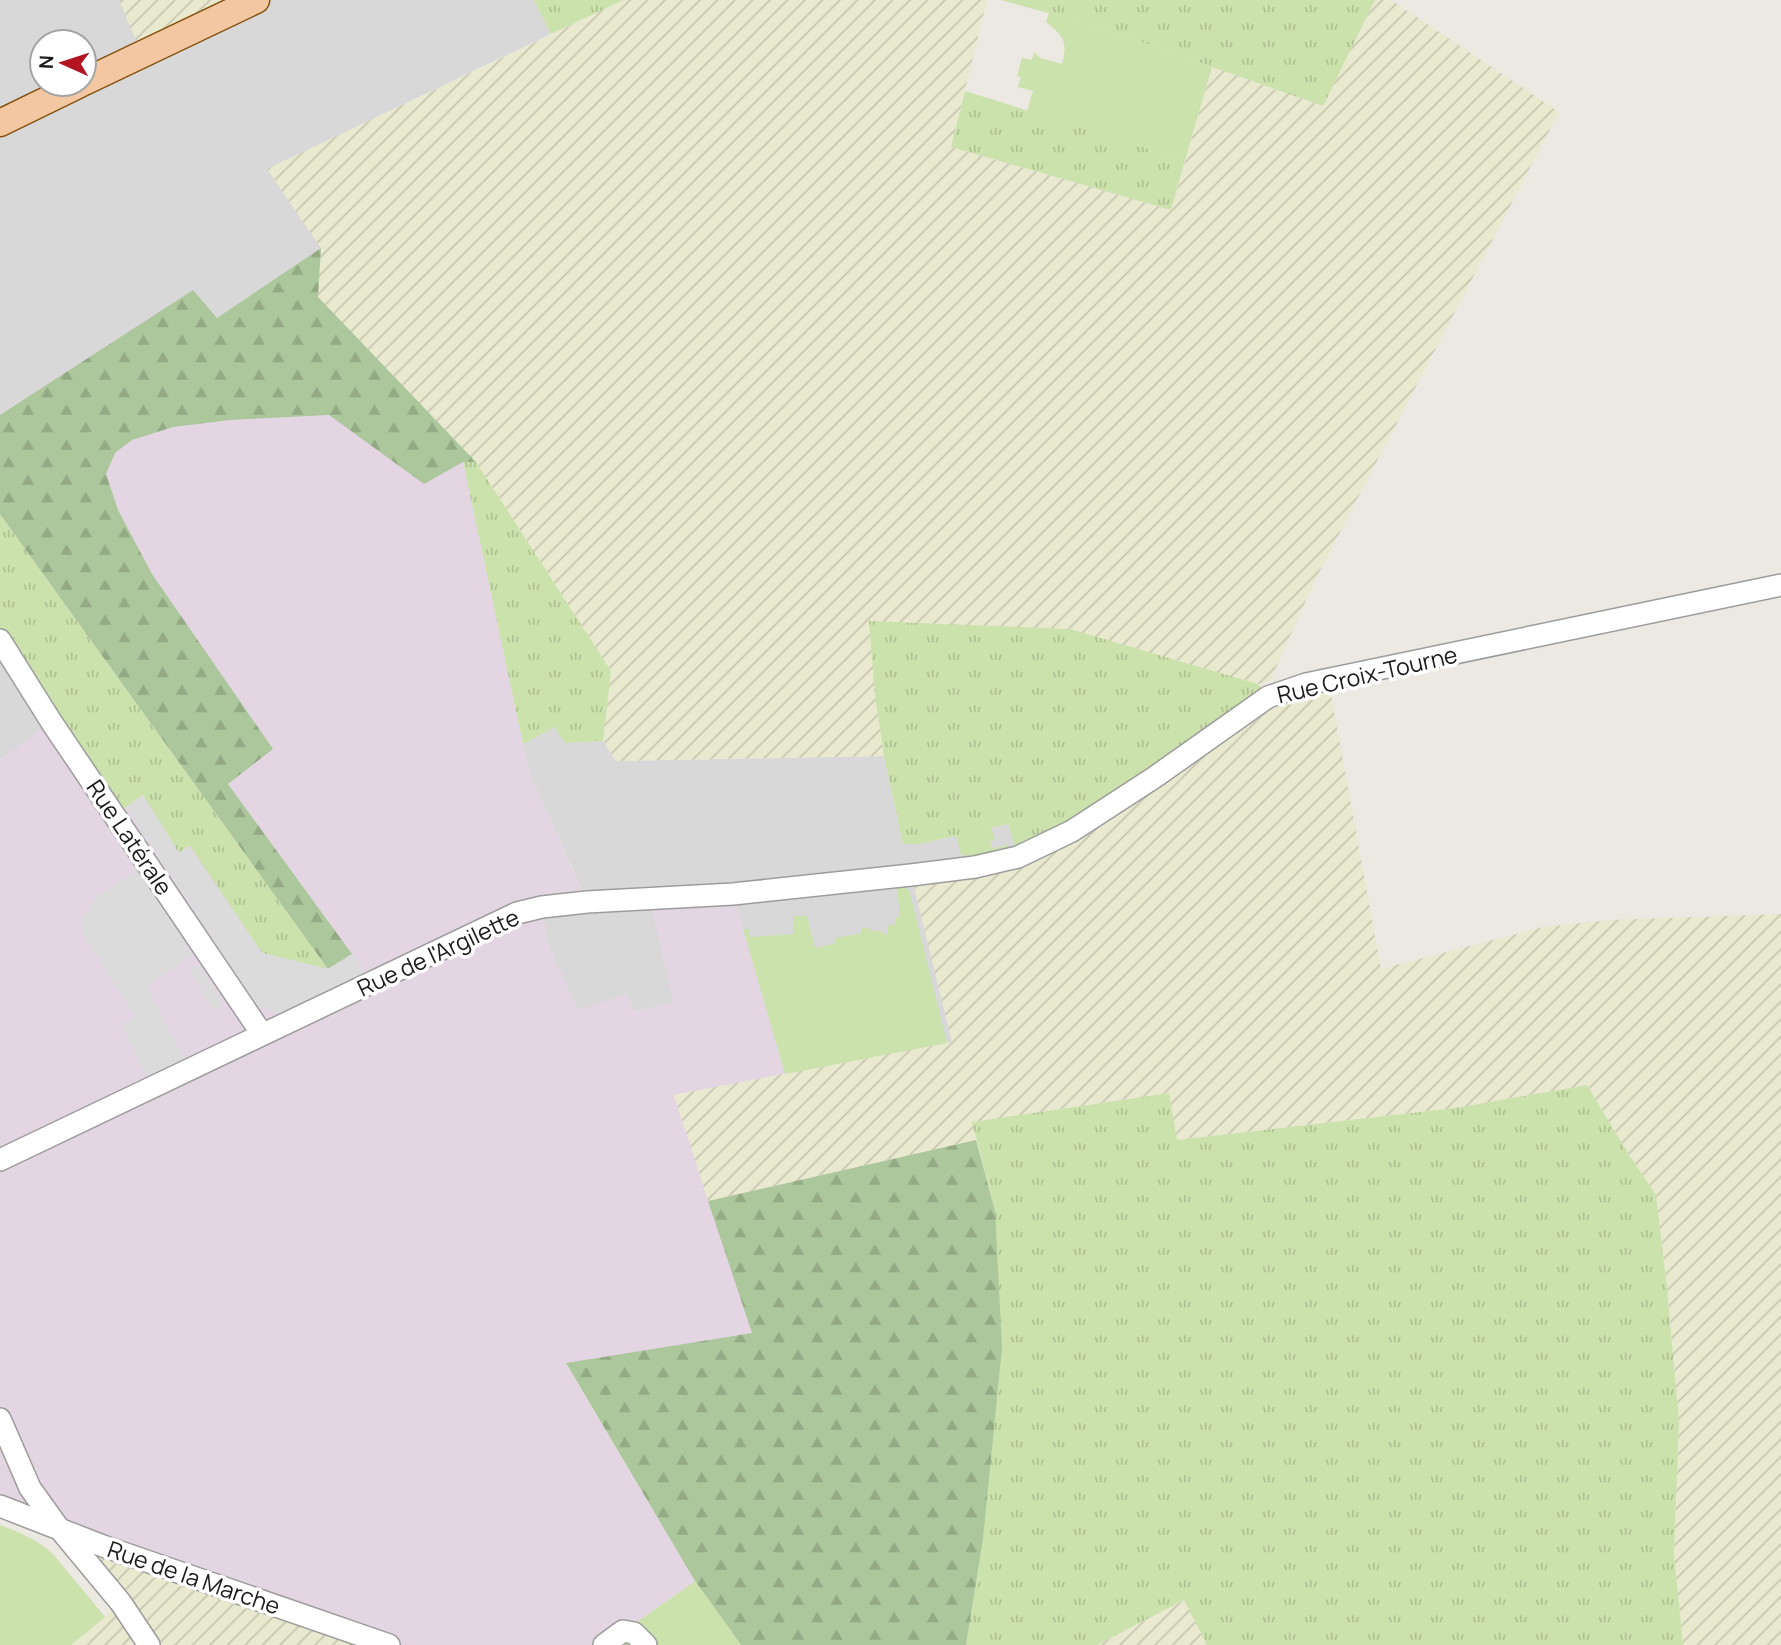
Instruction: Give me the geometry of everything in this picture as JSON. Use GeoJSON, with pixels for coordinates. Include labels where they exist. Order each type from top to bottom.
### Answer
{"type":"FeatureCollection","features":[{"type":"Feature","properties":{"kind":"main road"},"geometry":{"type":"LineString","coordinates":[[98,75],[256,0]]}},
{"type":"Feature","properties":{"kind":"main road"},"geometry":{"type":"LineString","coordinates":[[0,122],[50,98]]}},
{"type":"Feature","properties":{"kind":"street","name":"Rue Croix-Tourne"},"geometry":{"type":"LineString","coordinates":[[911,875],[975,867],[1018,857],[1072,831],[1155,777],[1268,696],[1317,681],[1781,585]]}},
{"type":"Feature","properties":{"kind":"street","name":"Rue Latérale"},"geometry":{"type":"LineString","coordinates":[[0,640],[52,723],[262,1034]]}},
{"type":"Feature","properties":{"kind":"street","name":"Rue de l'Argilette"},"geometry":{"type":"LineString","coordinates":[[0,1160],[517,913],[587,902],[733,894],[911,875]]}},
{"type":"Feature","properties":{"kind":"street"},"geometry":{"type":"LineString","coordinates":[[0,1419],[30,1488],[58,1527],[121,1603],[149,1645]]}},
{"type":"Feature","properties":{"kind":"street","name":"Rue de la Marche"},"geometry":{"type":"LineString","coordinates":[[0,1506],[103,1546],[389,1645]]}},
{"type":"Feature","properties":{"kind":"street"},"geometry":{"type":"LineString","coordinates":[[604,1645],[623,1631],[634,1633],[646,1645]]}},
{"type":"Feature","properties":{"kind":"shaded area"},"geometry":{"type":"Polygon","coordinates":[[[0,0],[119,0],[143,54],[259,0],[534,0],[551,34],[268,169],[321,248],[217,319],[193,291],[0,415],[0,0]]]}},
{"type":"Feature","properties":{"kind":"shaded area"},"geometry":{"type":"Polygon","coordinates":[[[193,290],[217,319],[463,462],[529,772],[587,902],[542,907],[547,943],[578,1011],[625,994],[635,1012],[674,1002],[649,899],[733,894],[785,1074],[674,1095],[753,1333],[566,1364],[695,1581],[604,1645],[389,1645],[0,1506],[0,760],[52,722],[0,640],[0,415],[193,290]]]}},
{"type":"Feature","properties":{"kind":"shaded area"},"geometry":{"type":"Polygon","coordinates":[[[0,640],[52,723],[0,760],[0,640]]]}},
{"type":"Feature","properties":{"kind":"shaded area"},"geometry":{"type":"Polygon","coordinates":[[[555,726],[565,743],[603,741],[616,761],[884,756],[903,844],[919,844],[1008,824],[1018,857],[912,876],[953,1042],[785,1074],[735,901],[674,1002],[635,1012],[625,995],[578,1011],[547,943],[542,907],[587,901],[529,772],[523,744],[555,726]]]}},
{"type":"Feature","properties":{"kind":"shaded area"},"geometry":{"type":"Polygon","coordinates":[[[143,795],[178,853],[189,846],[262,953],[328,969],[352,954],[367,974],[286,1014],[271,1012],[256,1004],[126,807],[143,795]]]}},
{"type":"Feature","properties":{"kind":"shaded area"},"geometry":{"type":"Polygon","coordinates":[[[138,869],[193,955],[147,987],[185,1061],[147,1080],[122,1024],[135,1017],[83,935],[82,925],[83,915],[89,911],[94,898],[138,869]]]}},
{"type":"Feature","properties":{"kind":"shaded area"},"geometry":{"type":"Polygon","coordinates":[[[198,964],[224,1004],[214,1011],[189,970],[198,964]]]}},
{"type":"Feature","properties":{"kind":"green space"},"geometry":{"type":"Polygon","coordinates":[[[119,0],[259,0],[142,54],[119,0]]]}},
{"type":"Feature","properties":{"kind":"green space"},"geometry":{"type":"Polygon","coordinates":[[[534,0],[624,0],[551,34],[534,0]]]}},
{"type":"Feature","properties":{"kind":"green space"},"geometry":{"type":"Polygon","coordinates":[[[624,0],[987,0],[951,147],[1171,210],[1212,67],[1323,106],[1375,0],[1391,0],[1559,112],[1316,578],[1270,681],[1258,684],[875,695],[884,756],[616,761],[603,741],[611,671],[476,462],[317,297],[321,248],[267,169],[624,0]]]}},
{"type":"Feature","properties":{"kind":"green space"},"geometry":{"type":"Polygon","coordinates":[[[1001,0],[1375,0],[1323,106],[1095,26],[1001,0]]]}},
{"type":"Feature","properties":{"kind":"green space"},"geometry":{"type":"Polygon","coordinates":[[[1049,13],[1095,26],[1212,67],[1185,160],[1027,111],[1033,91],[1018,87],[1021,77],[1017,76],[1022,58],[1032,60],[1034,52],[1040,58],[1062,64],[1064,56],[1063,40],[1046,22],[1049,13]]]}},
{"type":"Feature","properties":{"kind":"green space"},"geometry":{"type":"Polygon","coordinates":[[[965,91],[1185,160],[1171,210],[951,147],[965,91]]]}},
{"type":"Feature","properties":{"kind":"green space"},"geometry":{"type":"Polygon","coordinates":[[[321,248],[318,297],[476,462],[463,462],[424,484],[329,415],[230,420],[173,427],[132,440],[115,453],[106,474],[118,510],[152,574],[273,749],[228,784],[352,954],[328,969],[0,514],[0,415],[193,290],[217,318],[321,248]]]}},
{"type":"Feature","properties":{"kind":"green space"},"geometry":{"type":"Polygon","coordinates":[[[463,462],[476,462],[611,671],[603,741],[565,743],[555,727],[523,744],[463,462]]]}},
{"type":"Feature","properties":{"kind":"green space"},"geometry":{"type":"Polygon","coordinates":[[[0,514],[328,969],[262,953],[190,846],[179,853],[143,795],[115,815],[0,640],[0,514]]]}},
{"type":"Feature","properties":{"kind":"green space"},"geometry":{"type":"Polygon","coordinates":[[[869,621],[1070,629],[1258,684],[1268,697],[1018,857],[1008,824],[919,844],[903,844],[884,756],[875,695],[869,621]]]}},
{"type":"Feature","properties":{"kind":"green space"},"geometry":{"type":"Polygon","coordinates":[[[1328,679],[1381,969],[1543,927],[1611,920],[1781,914],[1781,1645],[1683,1645],[1674,1554],[1679,1421],[1656,1195],[1587,1085],[1455,1108],[1176,1140],[1168,1093],[973,1122],[976,1140],[708,1201],[674,1095],[952,1042],[911,875],[1018,857],[1268,697],[1328,679]]]}},
{"type":"Feature","properties":{"kind":"green space"},"geometry":{"type":"Polygon","coordinates":[[[991,828],[995,840],[990,841],[992,848],[1007,844],[1008,847],[974,856],[961,855],[956,835],[991,828]]]}},
{"type":"Feature","properties":{"kind":"green space"},"geometry":{"type":"Polygon","coordinates":[[[897,885],[909,890],[947,1043],[785,1074],[743,929],[749,929],[749,937],[793,934],[793,916],[807,916],[815,948],[836,943],[835,938],[862,933],[862,928],[888,934],[888,925],[896,925],[895,918],[900,917],[897,885]]]}},
{"type":"Feature","properties":{"kind":"green space"},"geometry":{"type":"Polygon","coordinates":[[[1587,1085],[1656,1195],[1679,1421],[1674,1554],[1683,1645],[1207,1645],[1184,1600],[1097,1645],[966,1645],[983,1539],[995,1211],[972,1122],[1169,1093],[1177,1140],[1455,1108],[1587,1085]]]}},
{"type":"Feature","properties":{"kind":"green space"},"geometry":{"type":"Polygon","coordinates":[[[976,1140],[995,1211],[1002,1347],[983,1539],[966,1645],[741,1645],[695,1581],[566,1363],[752,1333],[708,1201],[976,1140]]]}},
{"type":"Feature","properties":{"kind":"green space"},"geometry":{"type":"Polygon","coordinates":[[[0,1525],[28,1537],[53,1554],[105,1617],[71,1645],[0,1645],[0,1525]]]}},
{"type":"Feature","properties":{"kind":"green space"},"geometry":{"type":"Polygon","coordinates":[[[58,1527],[389,1645],[71,1645],[121,1603],[58,1527]]]}},
{"type":"Feature","properties":{"kind":"green space"},"geometry":{"type":"Polygon","coordinates":[[[695,1581],[741,1645],[604,1645],[695,1581]]]}},
{"type":"Feature","properties":{"kind":"green space"},"geometry":{"type":"Polygon","coordinates":[[[1185,1600],[1207,1645],[1097,1645],[1185,1600]]]}}]}
